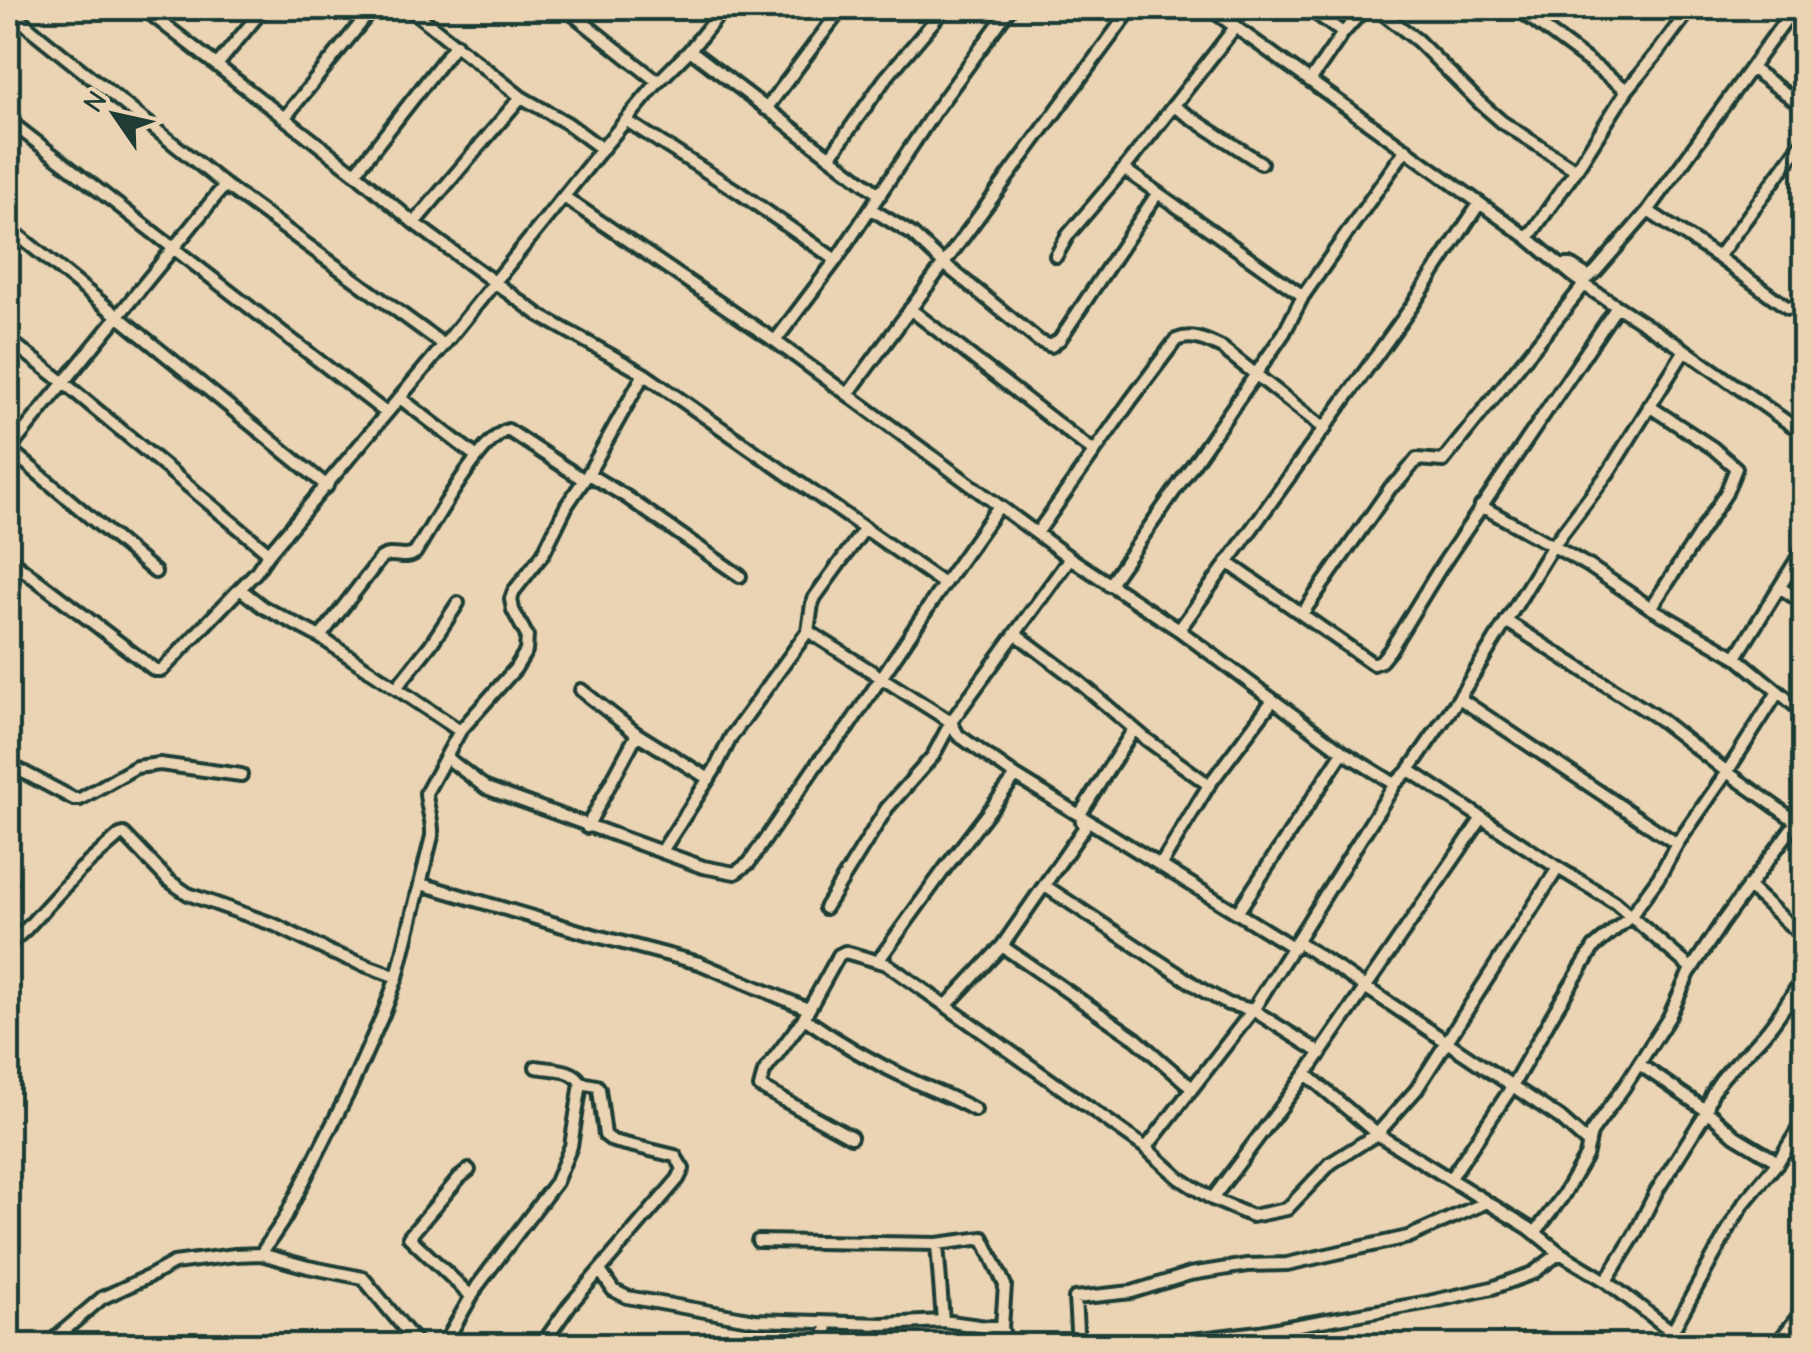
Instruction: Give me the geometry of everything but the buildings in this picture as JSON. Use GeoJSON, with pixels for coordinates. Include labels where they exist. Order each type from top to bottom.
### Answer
{"type":"FeatureCollection","features":[{"type":"Feature","properties":{"kind":"street"},"geometry":{"type":"LineString","coordinates":[[8,8],[224,184],[444,345]]}},
{"type":"Feature","properties":{"kind":"street"},"geometry":{"type":"LineString","coordinates":[[144,8],[414,223],[539,315],[644,374],[944,584]]}},
{"type":"Feature","properties":{"kind":"street"},"geometry":{"type":"LineString","coordinates":[[217,65],[264,8]]}},
{"type":"Feature","properties":{"kind":"street"},"geometry":{"type":"LineString","coordinates":[[284,117],[373,8]]}},
{"type":"Feature","properties":{"kind":"street"},"geometry":{"type":"LineString","coordinates":[[409,8],[522,97],[602,149]]}},
{"type":"Feature","properties":{"kind":"street"},"geometry":{"type":"LineString","coordinates":[[566,8],[658,82]]}},
{"type":"Feature","properties":{"kind":"street"},"geometry":{"type":"LineString","coordinates":[[703,8],[716,18]]}},
{"type":"Feature","properties":{"kind":"street"},"geometry":{"type":"LineString","coordinates":[[10,564],[156,670],[162,670],[256,572],[602,149],[724,8]]}},
{"type":"Feature","properties":{"kind":"street"},"geometry":{"type":"LineString","coordinates":[[766,109],[842,8]]}},
{"type":"Feature","properties":{"kind":"street"},"geometry":{"type":"LineString","coordinates":[[830,156],[945,8]]}},
{"type":"Feature","properties":{"kind":"street"},"geometry":{"type":"LineString","coordinates":[[774,341],[836,260],[1010,8]]}},
{"type":"Feature","properties":{"kind":"street"},"geometry":{"type":"LineString","coordinates":[[848,394],[1132,8]]}},
{"type":"Feature","properties":{"kind":"street"},"geometry":{"type":"LineString","coordinates":[[1209,8],[1528,238],[1584,286],[1804,432]]}},
{"type":"Feature","properties":{"kind":"street"},"geometry":{"type":"LineString","coordinates":[[1308,8],[1343,33]]}},
{"type":"Feature","properties":{"kind":"street"},"geometry":{"type":"LineString","coordinates":[[1310,81],[1365,8]]}},
{"type":"Feature","properties":{"kind":"street"},"geometry":{"type":"LineString","coordinates":[[1376,8],[1418,41],[1502,122],[1576,170]]}},
{"type":"Feature","properties":{"kind":"street"},"geometry":{"type":"LineString","coordinates":[[1517,8],[1627,90]]}},
{"type":"Feature","properties":{"kind":"street"},"geometry":{"type":"LineString","coordinates":[[1528,238],[1627,90],[1688,12],[1674,8]]}},
{"type":"Feature","properties":{"kind":"street"},"geometry":{"type":"LineString","coordinates":[[1559,266],[1570,265],[1589,277],[1648,211],[1794,8]]}},
{"type":"Feature","properties":{"kind":"street"},"geometry":{"type":"LineString","coordinates":[[1056,256],[1236,26]]}},
{"type":"Feature","properties":{"kind":"street"},"geometry":{"type":"LineString","coordinates":[[356,173],[456,44]]}},
{"type":"Feature","properties":{"kind":"street"},"geometry":{"type":"LineString","coordinates":[[690,50],[880,195]]}},
{"type":"Feature","properties":{"kind":"street"},"geometry":{"type":"LineString","coordinates":[[1752,69],[1804,107]]}},
{"type":"Feature","properties":{"kind":"street"},"geometry":{"type":"LineString","coordinates":[[414,223],[522,97]]}},
{"type":"Feature","properties":{"kind":"street"},"geometry":{"type":"LineString","coordinates":[[1173,106],[1260,163]]}},
{"type":"Feature","properties":{"kind":"street"},"geometry":{"type":"LineString","coordinates":[[8,120],[385,412]]}},
{"type":"Feature","properties":{"kind":"street"},"geometry":{"type":"LineString","coordinates":[[627,122],[836,260]]}},
{"type":"Feature","properties":{"kind":"street"},"geometry":{"type":"LineString","coordinates":[[1718,257],[1804,140]]}},
{"type":"Feature","properties":{"kind":"street"},"geometry":{"type":"LineString","coordinates":[[1109,585],[1406,149]]}},
{"type":"Feature","properties":{"kind":"street"},"geometry":{"type":"LineString","coordinates":[[1124,169],[1303,296]]}},
{"type":"Feature","properties":{"kind":"street"},"geometry":{"type":"LineString","coordinates":[[155,572],[8,449],[224,184]]}},
{"type":"Feature","properties":{"kind":"street"},"geometry":{"type":"LineString","coordinates":[[871,209],[912,234],[1039,342],[1050,346],[1060,339],[1157,194]]}},
{"type":"Feature","properties":{"kind":"street"},"geometry":{"type":"LineString","coordinates":[[564,197],[774,341],[1343,752],[1395,784]]}},
{"type":"Feature","properties":{"kind":"street"},"geometry":{"type":"LineString","coordinates":[[1179,630],[1412,306],[1479,204]]}},
{"type":"Feature","properties":{"kind":"street"},"geometry":{"type":"LineString","coordinates":[[1648,211],[1788,308],[1797,306],[1804,295]]}},
{"type":"Feature","properties":{"kind":"street"},"geometry":{"type":"LineString","coordinates":[[8,227],[327,486]]}},
{"type":"Feature","properties":{"kind":"street"},"geometry":{"type":"LineString","coordinates":[[1302,614],[1390,487],[1417,459],[1442,461],[1584,286]]}},
{"type":"Feature","properties":{"kind":"street"},"geometry":{"type":"LineString","coordinates":[[1228,562],[1373,664],[1381,660],[1616,308]]}},
{"type":"Feature","properties":{"kind":"street"},"geometry":{"type":"LineString","coordinates":[[910,309],[1094,452]]}},
{"type":"Feature","properties":{"kind":"street"},"geometry":{"type":"LineString","coordinates":[[1037,534],[1176,340],[1184,336],[1222,348],[1325,429]]}},
{"type":"Feature","properties":{"kind":"street"},"geometry":{"type":"LineString","coordinates":[[8,340],[269,553]]}},
{"type":"Feature","properties":{"kind":"street"},"geometry":{"type":"LineString","coordinates":[[1146,1148],[1254,1010],[1395,784],[1460,698],[1552,547],[1608,473],[1685,350]]}},
{"type":"Feature","properties":{"kind":"street"},"geometry":{"type":"LineString","coordinates":[[261,1254],[285,1218],[349,1090],[397,976],[432,836],[433,819],[426,794],[460,731],[515,670],[526,651],[527,636],[511,600],[514,591],[543,554],[567,505],[644,374]]}},
{"type":"Feature","properties":{"kind":"street"},"geometry":{"type":"LineString","coordinates":[[400,398],[477,457]]}},
{"type":"Feature","properties":{"kind":"street"},"geometry":{"type":"LineString","coordinates":[[1649,406],[1736,468],[1726,493],[1651,608]]}},
{"type":"Feature","properties":{"kind":"street"},"geometry":{"type":"LineString","coordinates":[[320,636],[381,558],[389,554],[406,558],[416,552],[477,457],[490,440],[508,430],[625,496],[740,576]]}},
{"type":"Feature","properties":{"kind":"street"},"geometry":{"type":"LineString","coordinates":[[446,757],[486,788],[702,868],[736,872],[750,863],[999,506]]}},
{"type":"Feature","properties":{"kind":"street"},"geometry":{"type":"LineString","coordinates":[[1481,506],[1589,566],[1736,658],[1804,713]]}},
{"type":"Feature","properties":{"kind":"street"},"geometry":{"type":"LineString","coordinates":[[662,852],[731,737],[808,631],[815,597],[865,528]]}},
{"type":"Feature","properties":{"kind":"street"},"geometry":{"type":"LineString","coordinates":[[1736,658],[1804,548]]}},
{"type":"Feature","properties":{"kind":"street"},"geometry":{"type":"LineString","coordinates":[[825,908],[887,808],[933,756],[951,722],[1070,558]]}},
{"type":"Feature","properties":{"kind":"street"},"geometry":{"type":"LineString","coordinates":[[1781,588],[1804,604]]}},
{"type":"Feature","properties":{"kind":"street"},"geometry":{"type":"LineString","coordinates":[[240,589],[263,607],[320,636],[460,731]]}},
{"type":"Feature","properties":{"kind":"street"},"geometry":{"type":"LineString","coordinates":[[396,688],[432,644],[458,603]]}},
{"type":"Feature","properties":{"kind":"street"},"geometry":{"type":"LineString","coordinates":[[1506,621],[1658,718],[1800,824],[1748,886],[1692,969],[1669,1017],[1591,1133],[1586,1156],[1535,1233]]}},
{"type":"Feature","properties":{"kind":"street"},"geometry":{"type":"LineString","coordinates":[[808,631],[951,722],[958,736],[1016,776],[1237,913],[1296,945],[1447,1042],[1560,1118],[1589,1144]]}},
{"type":"Feature","properties":{"kind":"street"},"geometry":{"type":"LineString","coordinates":[[1016,634],[1146,740],[1209,785]]}},
{"type":"Feature","properties":{"kind":"street"},"geometry":{"type":"LineString","coordinates":[[582,690],[636,734],[709,779]]}},
{"type":"Feature","properties":{"kind":"street"},"geometry":{"type":"LineString","coordinates":[[1450,1179],[1594,948],[1630,917],[1778,692]]}},
{"type":"Feature","properties":{"kind":"street"},"geometry":{"type":"LineString","coordinates":[[1460,698],[1677,844]]}},
{"type":"Feature","properties":{"kind":"street"},"geometry":{"type":"LineString","coordinates":[[1160,866],[1209,785],[1273,700]]}},
{"type":"Feature","properties":{"kind":"street"},"geometry":{"type":"LineString","coordinates":[[946,1006],[1002,946],[1045,886],[1084,828],[1080,814],[1134,729]]}},
{"type":"Feature","properties":{"kind":"street"},"geometry":{"type":"LineString","coordinates":[[587,826],[636,734]]}},
{"type":"Feature","properties":{"kind":"street"},"geometry":{"type":"LineString","coordinates":[[1237,913],[1343,752]]}},
{"type":"Feature","properties":{"kind":"street"},"geometry":{"type":"LineString","coordinates":[[8,764],[74,799],[136,767],[160,764],[242,775]]}},
{"type":"Feature","properties":{"kind":"street"},"geometry":{"type":"LineString","coordinates":[[1409,770],[1614,902],[1692,969]]}},
{"type":"Feature","properties":{"kind":"street"},"geometry":{"type":"LineString","coordinates":[[878,960],[1016,776]]}},
{"type":"Feature","properties":{"kind":"street"},"geometry":{"type":"LineString","coordinates":[[1212,1198],[1321,1053],[1482,818]]}},
{"type":"Feature","properties":{"kind":"street"},"geometry":{"type":"LineString","coordinates":[[8,945],[79,871],[124,834],[168,880],[188,894],[397,976]]}},
{"type":"Feature","properties":{"kind":"street"},"geometry":{"type":"LineString","coordinates":[[851,1137],[760,1088],[764,1072],[806,1014],[839,955],[845,952],[887,964],[1146,1148],[1179,1178],[1212,1198],[1252,1216],[1288,1209],[1331,1164],[1378,1134],[1416,1090],[1558,868]]}},
{"type":"Feature","properties":{"kind":"street"},"geometry":{"type":"LineString","coordinates":[[421,884],[699,963],[806,1014],[876,1062],[975,1110]]}},
{"type":"Feature","properties":{"kind":"street"},"geometry":{"type":"LineString","coordinates":[[1045,886],[1204,991],[1228,1004],[1254,1010],[1321,1053]]}},
{"type":"Feature","properties":{"kind":"street"},"geometry":{"type":"LineString","coordinates":[[1748,886],[1804,938]]}},
{"type":"Feature","properties":{"kind":"street"},"geometry":{"type":"LineString","coordinates":[[1002,946],[1136,1039],[1192,1088]]}},
{"type":"Feature","properties":{"kind":"street"},"geometry":{"type":"LineString","coordinates":[[1606,1281],[1707,1111],[1710,1098],[1727,1073],[1758,1042],[1804,976]]}},
{"type":"Feature","properties":{"kind":"street"},"geometry":{"type":"LineString","coordinates":[[1639,1064],[1707,1111],[1734,1136],[1778,1162]]}},
{"type":"Feature","properties":{"kind":"street"},"geometry":{"type":"LineString","coordinates":[[443,1346],[472,1296],[556,1182],[570,1146],[581,1083],[578,1076],[536,1067]]}},
{"type":"Feature","properties":{"kind":"street"},"geometry":{"type":"LineString","coordinates":[[1306,1074],[1378,1134],[1535,1233],[1695,1346]]}},
{"type":"Feature","properties":{"kind":"street"},"geometry":{"type":"LineString","coordinates":[[541,1346],[569,1306],[678,1179],[683,1168],[675,1156],[614,1141],[605,1134],[599,1089],[581,1083]]}},
{"type":"Feature","properties":{"kind":"street"},"geometry":{"type":"LineString","coordinates":[[1654,1346],[1676,1333],[1744,1203],[1778,1162],[1804,1120]]}},
{"type":"Feature","properties":{"kind":"street"},"geometry":{"type":"LineString","coordinates":[[469,1170],[409,1236],[472,1296]]}},
{"type":"Feature","properties":{"kind":"street"},"geometry":{"type":"LineString","coordinates":[[1078,1346],[1075,1298],[1132,1292],[1190,1274],[1247,1265],[1287,1264],[1389,1241],[1486,1202]]}},
{"type":"Feature","properties":{"kind":"street"},"geometry":{"type":"LineString","coordinates":[[758,1241],[937,1244],[983,1238],[1005,1285],[1002,1327],[1006,1346]]}},
{"type":"Feature","properties":{"kind":"street"},"geometry":{"type":"LineString","coordinates":[[937,1244],[943,1321]]}},
{"type":"Feature","properties":{"kind":"street"},"geometry":{"type":"LineString","coordinates":[[1177,1346],[1193,1340],[1258,1332],[1492,1288],[1533,1273],[1560,1253]]}},
{"type":"Feature","properties":{"kind":"street"},"geometry":{"type":"LineString","coordinates":[[46,1346],[102,1298],[174,1263],[261,1254],[363,1278],[419,1346]]}},
{"type":"Feature","properties":{"kind":"street"},"geometry":{"type":"LineString","coordinates":[[601,1272],[613,1290],[627,1297],[755,1320],[882,1324],[943,1321],[1002,1327]]}},
{"type":"Feature","properties":{"kind":"street"},"geometry":{"type":"LineString","coordinates":[[1775,1346],[1804,1310]]}},
{"type":"Feature","properties":{"kind":"street"},"geometry":{"type":"LineString","coordinates":[[824,1346],[826,1323]]}}]}
